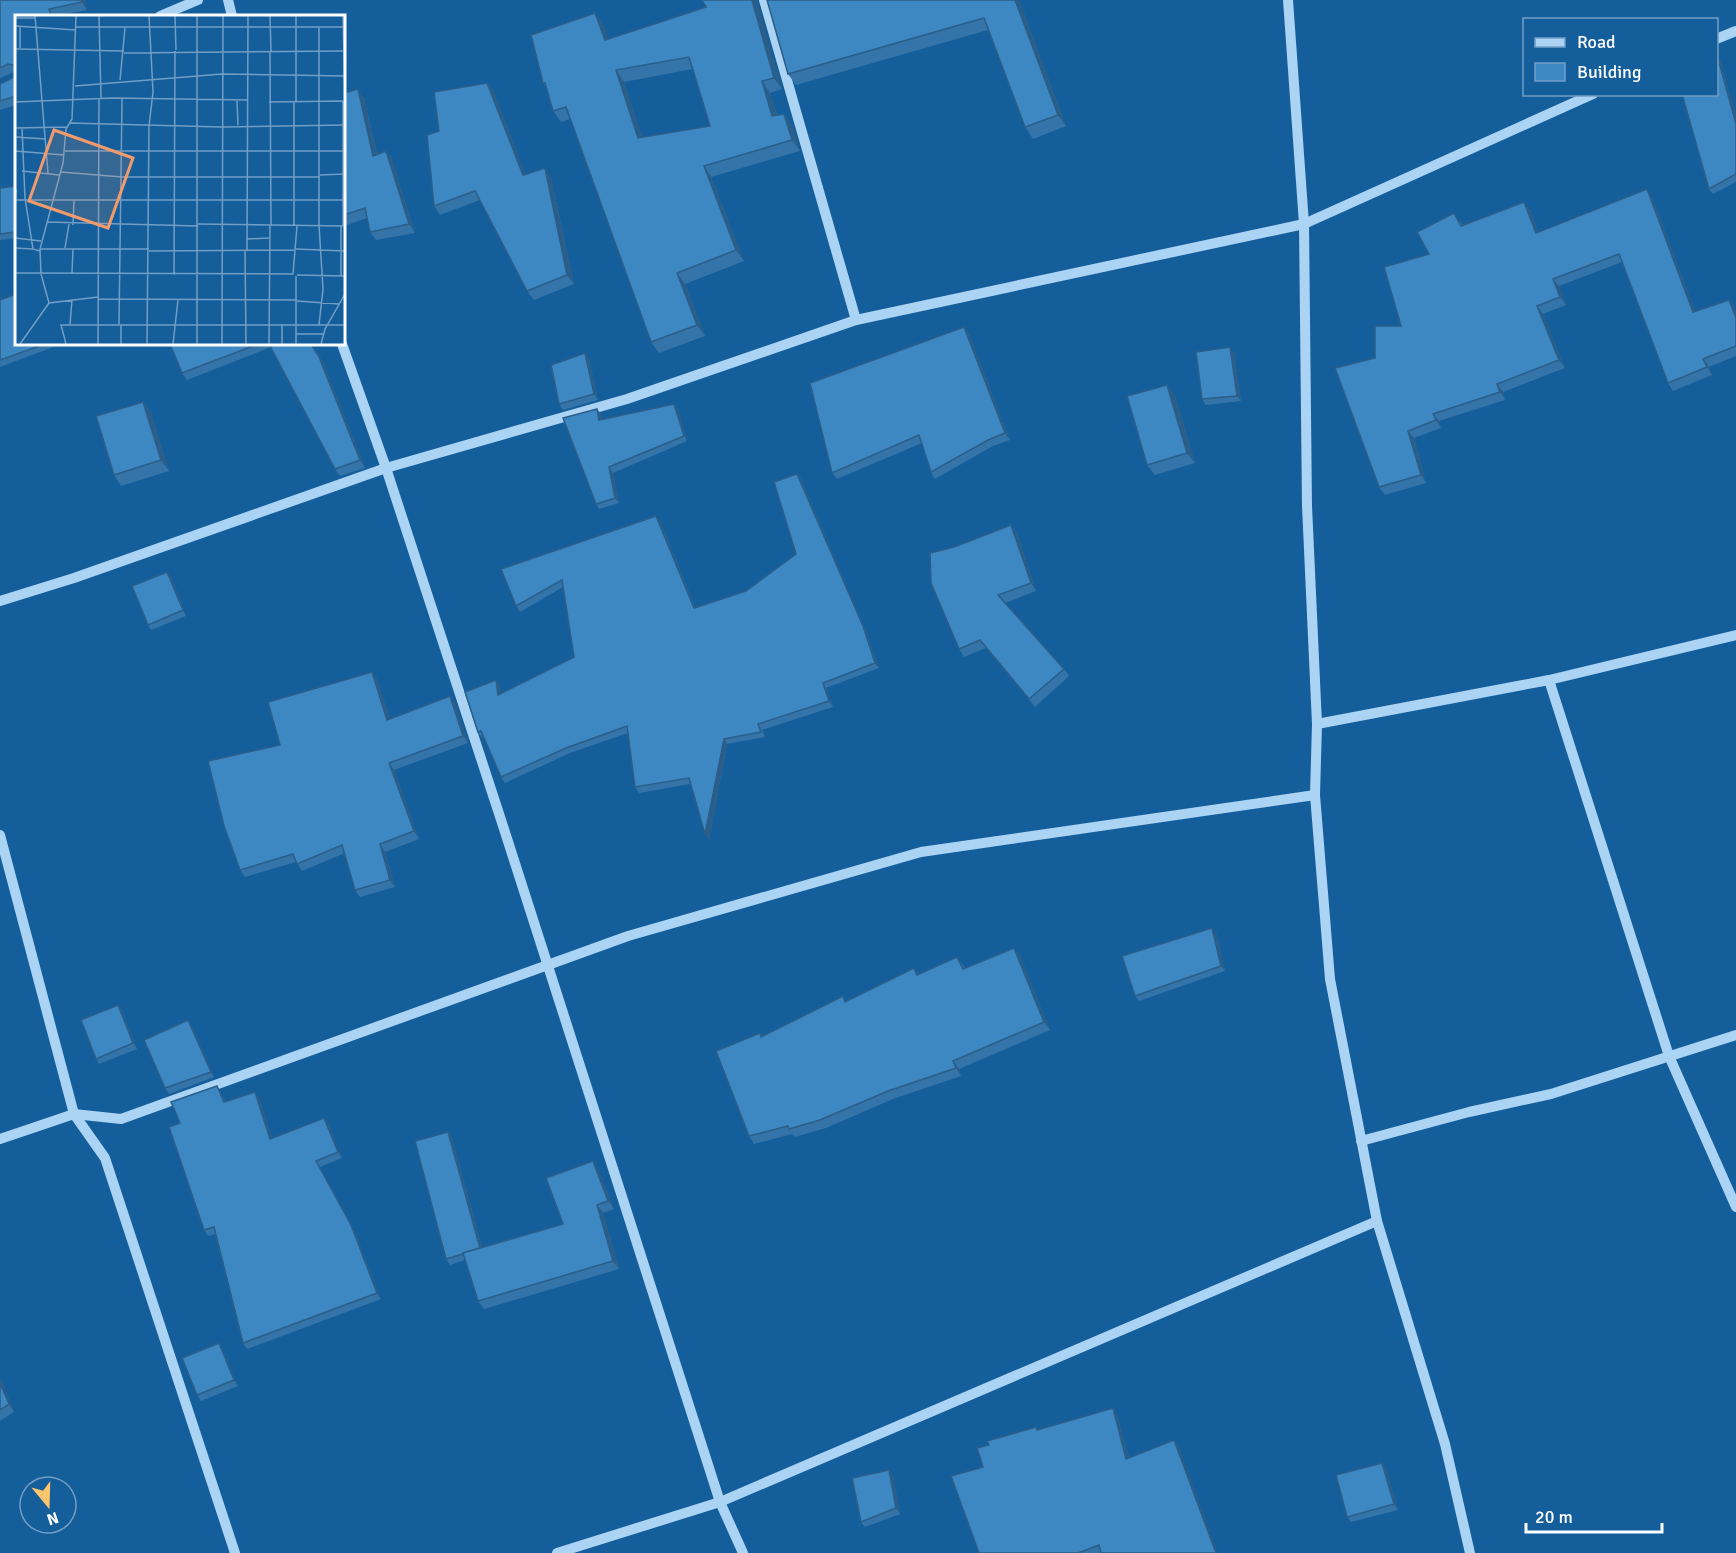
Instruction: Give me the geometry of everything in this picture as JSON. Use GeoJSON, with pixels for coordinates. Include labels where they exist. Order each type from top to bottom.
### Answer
{"type":"FeatureCollection","features":[{"type":"Feature","properties":{"kind":"street"},"geometry":{"type":"LineString","coordinates":[[162,15],[198,0]]}},
{"type":"Feature","properties":{"kind":"street"},"geometry":{"type":"LineString","coordinates":[[228,0],[232,15]]}},
{"type":"Feature","properties":{"kind":"street"},"geometry":{"type":"LineString","coordinates":[[764,0],[856,320]]}},
{"type":"Feature","properties":{"kind":"street"},"geometry":{"type":"LineString","coordinates":[[1288,0],[1304,224],[1308,506],[1317,724],[1315,795],[1330,979],[1377,1221],[1445,1444],[1470,1553]]}},
{"type":"Feature","properties":{"kind":"street"},"geometry":{"type":"LineString","coordinates":[[1718,38],[1736,31]]}},
{"type":"Feature","properties":{"kind":"street"},"geometry":{"type":"LineString","coordinates":[[0,601],[74,578],[386,468],[627,399],[856,320],[1304,224],[1589,96]]}},
{"type":"Feature","properties":{"kind":"street"},"geometry":{"type":"LineString","coordinates":[[342,345],[386,468],[501,818],[720,1502],[742,1553]]}},
{"type":"Feature","properties":{"kind":"street"},"geometry":{"type":"LineString","coordinates":[[1317,724],[1549,680],[1736,635]]}},
{"type":"Feature","properties":{"kind":"street"},"geometry":{"type":"LineString","coordinates":[[1549,680],[1669,1056],[1736,1207]]}},
{"type":"Feature","properties":{"kind":"street"},"geometry":{"type":"LineString","coordinates":[[0,1139],[74,1114],[121,1119],[628,936],[921,852],[1315,795]]}},
{"type":"Feature","properties":{"kind":"street"},"geometry":{"type":"LineString","coordinates":[[0,835],[74,1114],[105,1158],[235,1553]]}},
{"type":"Feature","properties":{"kind":"street"},"geometry":{"type":"LineString","coordinates":[[1361,1141],[1469,1112],[1551,1094],[1736,1035]]}},
{"type":"Feature","properties":{"kind":"street"},"geometry":{"type":"LineString","coordinates":[[557,1553],[720,1502],[1377,1221]]}},
{"type":"Feature","properties":{"kind":"building"},"geometry":{"type":"Polygon","coordinates":[[[0,0],[82,0],[82,2],[49,9],[51,15],[15,15],[15,66],[8,64],[0,68],[0,0]]]}},
{"type":"Feature","properties":{"kind":"building"},"geometry":{"type":"Polygon","coordinates":[[[702,0],[752,0],[774,78],[762,81],[772,116],[784,114],[792,140],[704,166],[736,250],[677,273],[697,325],[651,342],[566,107],[553,111],[545,83],[543,83],[531,35],[595,13],[605,40],[706,7],[702,0]],[[689,57],[616,70],[638,138],[710,126],[689,57]]]}},
{"type":"Feature","properties":{"kind":"building"},"geometry":{"type":"Polygon","coordinates":[[[767,0],[1015,0],[1058,115],[1025,127],[984,18],[788,74],[767,0]]]}},
{"type":"Feature","properties":{"kind":"building"},"geometry":{"type":"Polygon","coordinates":[[[1718,59],[1736,124],[1736,174],[1709,189],[1683,96],[1718,96],[1718,59]]]}},
{"type":"Feature","properties":{"kind":"building"},"geometry":{"type":"Polygon","coordinates":[[[15,76],[15,96],[0,101],[0,84],[15,76]]]}},
{"type":"Feature","properties":{"kind":"building"},"geometry":{"type":"Polygon","coordinates":[[[487,83],[523,175],[545,168],[567,275],[527,291],[475,191],[434,206],[427,135],[439,131],[434,92],[487,83]]]}},
{"type":"Feature","properties":{"kind":"building"},"geometry":{"type":"Polygon","coordinates":[[[358,89],[373,156],[386,151],[409,224],[370,232],[365,208],[345,215],[345,93],[358,89]]]}},
{"type":"Feature","properties":{"kind":"building"},"geometry":{"type":"Polygon","coordinates":[[[15,186],[15,232],[0,234],[0,188],[15,186]]]}},
{"type":"Feature","properties":{"kind":"building"},"geometry":{"type":"Polygon","coordinates":[[[1647,189],[1693,312],[1729,300],[1736,318],[1736,346],[1703,359],[1707,367],[1668,383],[1619,254],[1553,279],[1560,297],[1537,306],[1559,360],[1497,384],[1500,392],[1433,414],[1436,420],[1408,431],[1421,475],[1379,487],[1335,368],[1375,358],[1375,326],[1401,326],[1384,267],[1429,254],[1417,232],[1454,213],[1461,226],[1524,202],[1536,233],[1647,189]]]}},
{"type":"Feature","properties":{"kind":"building"},"geometry":{"type":"Polygon","coordinates":[[[15,294],[15,345],[42,345],[0,360],[0,300],[15,294]]]}},
{"type":"Feature","properties":{"kind":"building"},"geometry":{"type":"Polygon","coordinates":[[[964,327],[1005,433],[931,472],[919,435],[832,473],[810,383],[964,327]]]}},
{"type":"Feature","properties":{"kind":"building"},"geometry":{"type":"Polygon","coordinates":[[[170,345],[255,345],[182,373],[170,345]]]}},
{"type":"Feature","properties":{"kind":"building"},"geometry":{"type":"Polygon","coordinates":[[[270,345],[312,345],[319,357],[360,460],[335,469],[270,345]]]}},
{"type":"Feature","properties":{"kind":"building"},"geometry":{"type":"Polygon","coordinates":[[[1230,347],[1237,396],[1202,399],[1196,352],[1230,347]]]}},
{"type":"Feature","properties":{"kind":"building"},"geometry":{"type":"Polygon","coordinates":[[[585,353],[594,394],[559,404],[551,365],[585,353]]]}},
{"type":"Feature","properties":{"kind":"building"},"geometry":{"type":"Polygon","coordinates":[[[1167,385],[1187,453],[1147,465],[1127,396],[1167,385]]]}},
{"type":"Feature","properties":{"kind":"building"},"geometry":{"type":"Polygon","coordinates":[[[143,402],[161,460],[114,475],[96,416],[143,402]]]}},
{"type":"Feature","properties":{"kind":"building"},"geometry":{"type":"Polygon","coordinates":[[[674,404],[684,436],[609,467],[615,498],[596,504],[563,418],[597,409],[599,420],[674,404]]]}},
{"type":"Feature","properties":{"kind":"building"},"geometry":{"type":"Polygon","coordinates":[[[797,474],[863,626],[875,663],[823,683],[829,701],[758,724],[761,732],[724,739],[705,834],[689,778],[635,787],[627,726],[566,748],[501,777],[481,731],[478,732],[465,692],[496,680],[498,695],[574,657],[562,580],[516,606],[501,569],[656,516],[694,608],[746,591],[796,554],[774,482],[797,474]]]}},
{"type":"Feature","properties":{"kind":"building"},"geometry":{"type":"Polygon","coordinates":[[[1011,525],[1031,583],[998,595],[1064,669],[1029,699],[980,640],[959,649],[931,583],[930,553],[954,547],[1011,525]]]}},
{"type":"Feature","properties":{"kind":"building"},"geometry":{"type":"Polygon","coordinates":[[[167,572],[183,610],[148,625],[132,586],[167,572]]]}},
{"type":"Feature","properties":{"kind":"building"},"geometry":{"type":"Polygon","coordinates":[[[372,672],[387,720],[450,696],[463,736],[389,763],[414,831],[380,844],[390,880],[355,890],[342,845],[297,864],[293,854],[240,870],[224,826],[208,761],[280,745],[268,702],[372,672]]]}},
{"type":"Feature","properties":{"kind":"building"},"geometry":{"type":"Polygon","coordinates":[[[1212,928],[1221,966],[1135,996],[1122,956],[1212,928]]]}},
{"type":"Feature","properties":{"kind":"building"},"geometry":{"type":"Polygon","coordinates":[[[1014,948],[1044,1022],[953,1061],[956,1068],[888,1091],[820,1120],[789,1129],[788,1126],[749,1136],[716,1051],[760,1033],[761,1037],[843,996],[845,1002],[914,968],[917,975],[957,957],[963,969],[1014,948]]]}},
{"type":"Feature","properties":{"kind":"building"},"geometry":{"type":"Polygon","coordinates":[[[118,1005],[133,1043],[96,1059],[81,1020],[118,1005]]]}},
{"type":"Feature","properties":{"kind":"building"},"geometry":{"type":"Polygon","coordinates":[[[188,1020],[211,1072],[165,1088],[144,1040],[188,1020]]]}},
{"type":"Feature","properties":{"kind":"building"},"geometry":{"type":"Polygon","coordinates":[[[217,1086],[224,1102],[255,1092],[270,1139],[324,1118],[338,1152],[316,1161],[351,1225],[377,1293],[243,1343],[214,1227],[204,1230],[169,1127],[180,1123],[171,1102],[217,1086]]]}},
{"type":"Feature","properties":{"kind":"building"},"geometry":{"type":"Polygon","coordinates":[[[448,1132],[480,1248],[446,1259],[415,1141],[448,1132]]]}},
{"type":"Feature","properties":{"kind":"building"},"geometry":{"type":"Polygon","coordinates":[[[593,1161],[608,1201],[597,1205],[613,1261],[478,1301],[463,1253],[563,1224],[546,1178],[593,1161]]]}},
{"type":"Feature","properties":{"kind":"building"},"geometry":{"type":"Polygon","coordinates":[[[219,1343],[234,1380],[197,1395],[182,1358],[219,1343]]]}},
{"type":"Feature","properties":{"kind":"building"},"geometry":{"type":"Polygon","coordinates":[[[0,1383],[9,1404],[0,1410],[0,1383]]]}},
{"type":"Feature","properties":{"kind":"building"},"geometry":{"type":"Polygon","coordinates":[[[1113,1408],[1126,1459],[1174,1440],[1216,1553],[1101,1553],[1099,1545],[1078,1553],[979,1553],[951,1476],[983,1467],[977,1448],[989,1445],[987,1441],[1036,1427],[1037,1430],[1113,1408]]]}},
{"type":"Feature","properties":{"kind":"building"},"geometry":{"type":"Polygon","coordinates":[[[1382,1463],[1394,1504],[1347,1517],[1336,1475],[1382,1463]]]}},
{"type":"Feature","properties":{"kind":"building"},"geometry":{"type":"Polygon","coordinates":[[[889,1470],[896,1508],[861,1522],[852,1478],[889,1470]]]}}]}
